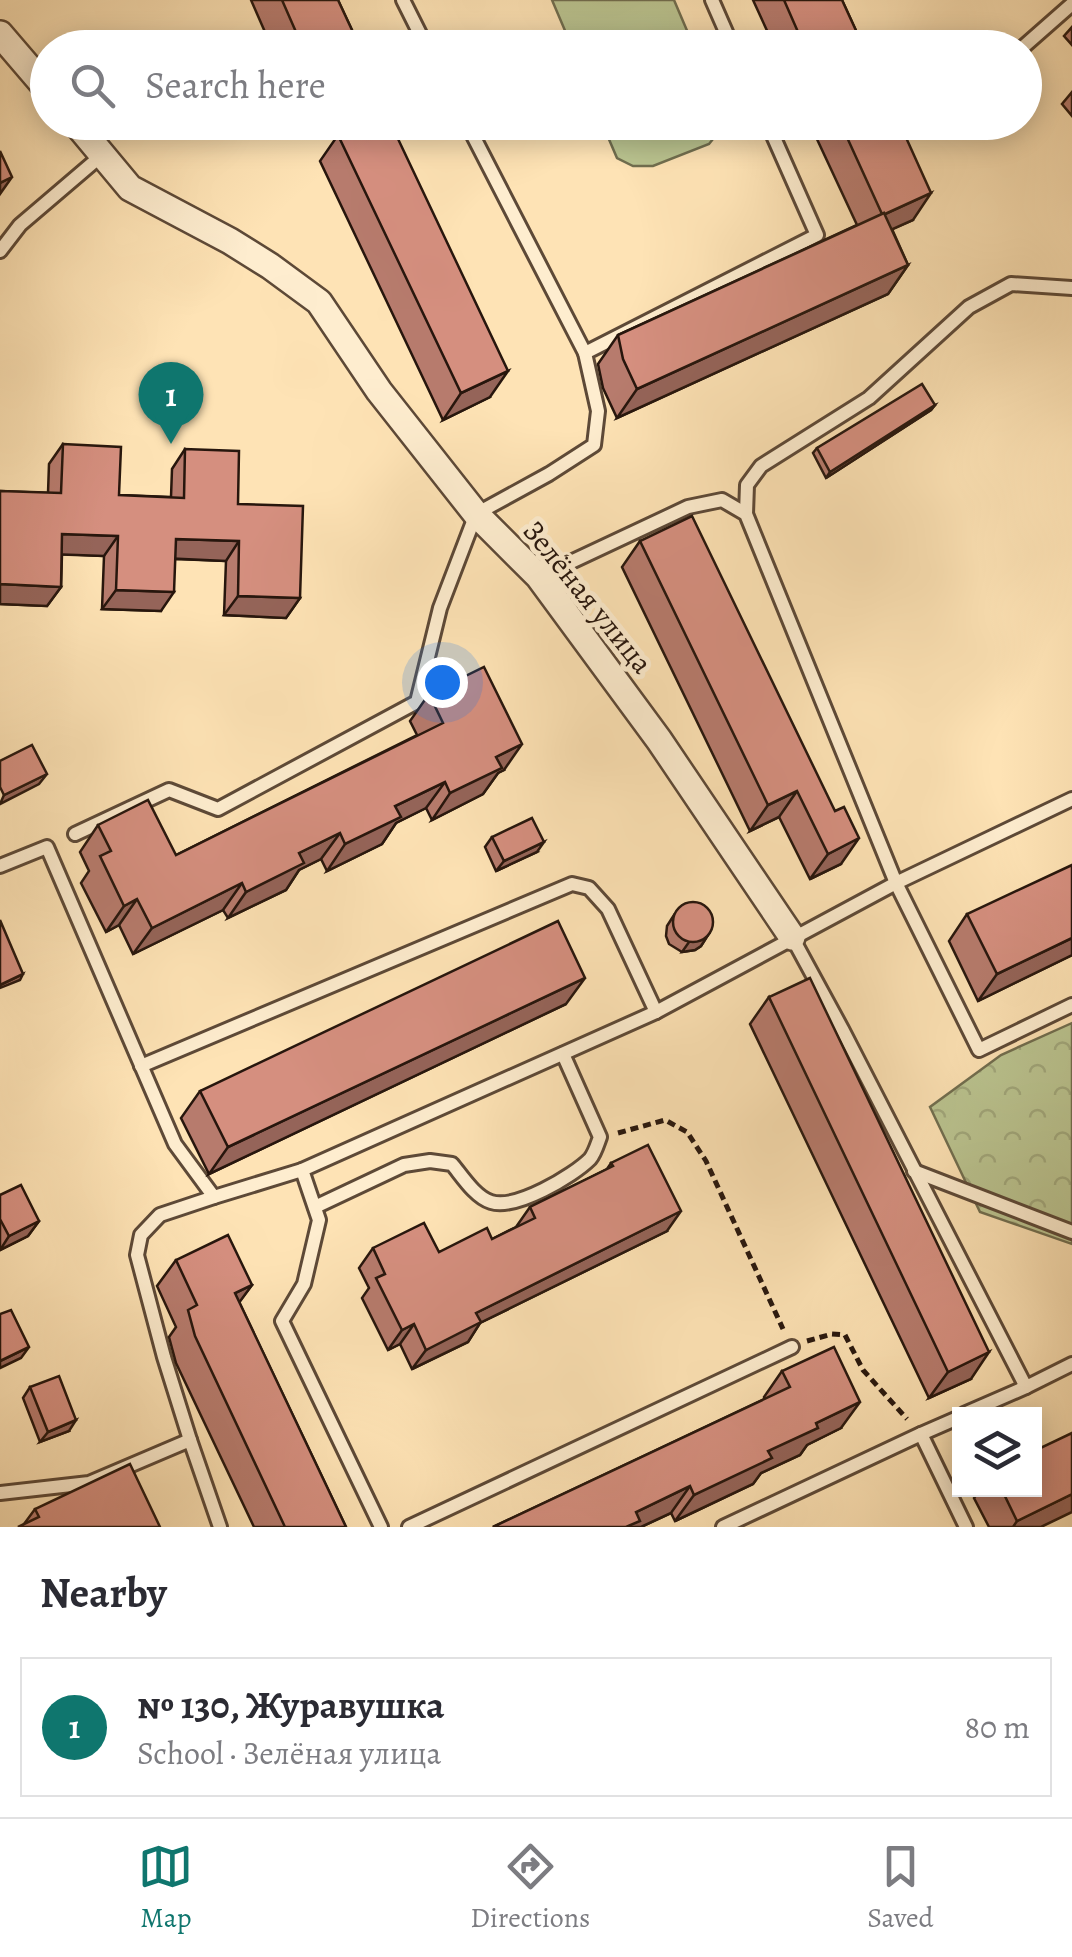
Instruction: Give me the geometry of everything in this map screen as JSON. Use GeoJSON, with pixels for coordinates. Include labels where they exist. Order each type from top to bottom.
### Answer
{"type":"FeatureCollection","features":[{"type":"Feature","properties":{"kind":"street"},"geometry":{"type":"LineString","coordinates":[[0,34],[30,69]]}},
{"type":"Feature","properties":{"kind":"street","name":"Зелёная улица"},"geometry":{"type":"LineString","coordinates":[[90,140],[130,188],[230,241],[319,302],[379,391],[476,514],[538,577],[659,740],[792,938]]}},
{"type":"Feature","properties":{"kind":"lane"},"geometry":{"type":"LineString","coordinates":[[403,0],[419,30]]}},
{"type":"Feature","properties":{"kind":"lane"},"geometry":{"type":"LineString","coordinates":[[712,0],[725,30]]}},
{"type":"Feature","properties":{"kind":"lane"},"geometry":{"type":"LineString","coordinates":[[1042,30],[1072,4]]}},
{"type":"Feature","properties":{"kind":"lane"},"geometry":{"type":"LineString","coordinates":[[0,866],[169,790],[218,809],[417,702],[440,608],[476,514],[594,445],[598,412],[585,353],[475,140]]}},
{"type":"Feature","properties":{"kind":"lane"},"geometry":{"type":"LineString","coordinates":[[585,353],[817,235],[775,140]]}},
{"type":"Feature","properties":{"kind":"lane"},"geometry":{"type":"LineString","coordinates":[[0,251],[20,225],[102,154]]}},
{"type":"Feature","properties":{"kind":"lane"},"geometry":{"type":"LineString","coordinates":[[1072,288],[1011,284],[969,307],[869,398],[761,466],[747,486],[746,514],[896,884],[978,1050],[1072,1005]]}},
{"type":"Feature","properties":{"kind":"lane"},"geometry":{"type":"LineString","coordinates":[[538,577],[688,507],[722,500],[746,514]]}},
{"type":"Feature","properties":{"kind":"lane"},"geometry":{"type":"LineString","coordinates":[[220,1527],[190,1440],[137,1255],[141,1235],[160,1215],[302,1170],[656,1012],[896,884],[1072,800]]}},
{"type":"Feature","properties":{"kind":"lane"},"geometry":{"type":"LineString","coordinates":[[47,847],[175,1144],[214,1197]]}},
{"type":"Feature","properties":{"kind":"lane"},"geometry":{"type":"LineString","coordinates":[[142,1066],[572,884],[589,888],[608,909],[656,1012]]}},
{"type":"Feature","properties":{"kind":"lane"},"geometry":{"type":"LineString","coordinates":[[792,938],[1026,1387]]}},
{"type":"Feature","properties":{"kind":"lane"},"geometry":{"type":"LineString","coordinates":[[315,1208],[404,1165],[430,1161],[452,1164],[471,1188],[490,1202],[517,1202],[570,1174],[593,1156],[600,1138],[563,1054]]}},
{"type":"Feature","properties":{"kind":"lane"},"geometry":{"type":"LineString","coordinates":[[302,1170],[319,1220],[304,1284],[282,1321],[381,1527]]}},
{"type":"Feature","properties":{"kind":"lane"},"geometry":{"type":"LineString","coordinates":[[914,1170],[1072,1232]]}},
{"type":"Feature","properties":{"kind":"lane"},"geometry":{"type":"LineString","coordinates":[[409,1527],[792,1347]]}},
{"type":"Feature","properties":{"kind":"lane"},"geometry":{"type":"LineString","coordinates":[[982,1407],[1072,1364]]}},
{"type":"Feature","properties":{"kind":"lane"},"geometry":{"type":"LineString","coordinates":[[723,1527],[952,1420]]}},
{"type":"Feature","properties":{"kind":"lane"},"geometry":{"type":"LineString","coordinates":[[921,1434],[966,1527]]}},
{"type":"Feature","properties":{"kind":"lane"},"geometry":{"type":"LineString","coordinates":[[0,1492],[89,1483],[190,1440]]}},
{"type":"Feature","properties":{"kind":"path"},"geometry":{"type":"LineString","coordinates":[[600,1138],[665,1120],[687,1132],[706,1161],[792,1347],[832,1334],[845,1335],[863,1370],[921,1434]]}},
{"type":"Feature","properties":{"kind":"green space"},"geometry":{"type":"Polygon","coordinates":[[[552,0],[674,0],[687,30],[565,30],[552,0]]]}},
{"type":"Feature","properties":{"kind":"green space"},"geometry":{"type":"Polygon","coordinates":[[[609,140],[712,140],[653,166],[633,166],[617,158],[609,140]]]}},
{"type":"Feature","properties":{"kind":"green space"},"geometry":{"type":"Polygon","coordinates":[[[1072,1023],[1072,1244],[980,1212],[930,1107],[1001,1055],[1072,1023]]]}},
{"type":"Feature","properties":{"kind":"building"},"geometry":{"type":"Polygon","coordinates":[[[282,0],[338,0],[352,30],[295,30],[282,0]]]}},
{"type":"Feature","properties":{"kind":"building"},"geometry":{"type":"Polygon","coordinates":[[[784,0],[842,0],[856,30],[797,30],[784,0]]]}},
{"type":"Feature","properties":{"kind":"building"},"geometry":{"type":"Polygon","coordinates":[[[340,140],[399,140],[508,371],[461,393],[340,140]]]}},
{"type":"Feature","properties":{"kind":"building"},"geometry":{"type":"Polygon","coordinates":[[[848,140],[907,140],[931,193],[882,214],[848,140]]]}},
{"type":"Feature","properties":{"kind":"building"},"geometry":{"type":"Polygon","coordinates":[[[0,151],[12,177],[0,183],[0,151]]]}},
{"type":"Feature","properties":{"kind":"building"},"geometry":{"type":"Polygon","coordinates":[[[884,213],[908,265],[637,389],[623,359],[618,335],[884,213]]]}},
{"type":"Feature","properties":{"kind":"building"},"geometry":{"type":"Polygon","coordinates":[[[922,384],[935,405],[830,472],[817,448],[922,384]]]}},
{"type":"Feature","properties":{"kind":"building"},"geometry":{"type":"Polygon","coordinates":[[[63,444],[121,447],[119,495],[184,498],[185,449],[239,451],[238,504],[303,506],[300,598],[238,596],[239,541],[176,539],[174,592],[116,590],[118,536],[62,534],[61,587],[0,584],[0,491],[61,493],[63,444]]]}},
{"type":"Feature","properties":{"kind":"building"},"geometry":{"type":"Polygon","coordinates":[[[692,516],[835,811],[844,807],[859,838],[828,854],[797,791],[768,805],[640,541],[692,516]]]}},
{"type":"Feature","properties":{"kind":"building"},"geometry":{"type":"Polygon","coordinates":[[[484,667],[522,744],[496,757],[502,768],[450,793],[445,782],[395,806],[401,817],[345,844],[340,833],[299,853],[304,863],[246,892],[242,883],[152,928],[137,899],[124,906],[100,856],[111,851],[98,825],[148,800],[176,855],[443,723],[429,694],[484,667]]]}},
{"type":"Feature","properties":{"kind":"building"},"geometry":{"type":"Polygon","coordinates":[[[32,745],[47,774],[4,795],[0,787],[0,761],[32,745]]]}},
{"type":"Feature","properties":{"kind":"building"},"geometry":{"type":"Polygon","coordinates":[[[532,818],[544,842],[504,861],[492,837],[532,818]]]}},
{"type":"Feature","properties":{"kind":"building"},"geometry":{"type":"Polygon","coordinates":[[[1072,865],[1072,938],[997,974],[967,914],[1072,865]]]}},
{"type":"Feature","properties":{"kind":"building"},"geometry":{"type":"Polygon","coordinates":[[[693,902],[707,908],[713,922],[707,936],[693,942],[679,936],[673,922],[679,908],[693,902]]]}},
{"type":"Feature","properties":{"kind":"building"},"geometry":{"type":"Polygon","coordinates":[[[0,920],[23,974],[0,985],[0,920]]]}},
{"type":"Feature","properties":{"kind":"building"},"geometry":{"type":"Polygon","coordinates":[[[558,921],[585,978],[228,1147],[200,1091],[558,921]]]}},
{"type":"Feature","properties":{"kind":"building"},"geometry":{"type":"Polygon","coordinates":[[[810,978],[989,1352],[948,1372],[769,997],[810,978]]]}},
{"type":"Feature","properties":{"kind":"building"},"geometry":{"type":"Polygon","coordinates":[[[648,1145],[681,1211],[476,1313],[481,1322],[426,1350],[414,1324],[402,1330],[376,1278],[385,1274],[373,1248],[424,1223],[439,1252],[487,1228],[492,1239],[535,1218],[530,1207],[648,1145]]]}},
{"type":"Feature","properties":{"kind":"building"},"geometry":{"type":"Polygon","coordinates":[[[21,1185],[39,1221],[9,1236],[0,1219],[0,1195],[21,1185]]]}},
{"type":"Feature","properties":{"kind":"building"},"geometry":{"type":"Polygon","coordinates":[[[228,1235],[252,1285],[235,1293],[346,1527],[285,1527],[195,1336],[188,1310],[197,1305],[176,1260],[228,1235]]]}},
{"type":"Feature","properties":{"kind":"building"},"geometry":{"type":"Polygon","coordinates":[[[11,1310],[29,1347],[0,1361],[0,1314],[11,1310]]]}},
{"type":"Feature","properties":{"kind":"building"},"geometry":{"type":"Polygon","coordinates":[[[834,1347],[860,1402],[816,1423],[818,1428],[768,1451],[772,1458],[694,1495],[690,1486],[636,1512],[640,1521],[626,1527],[493,1527],[790,1387],[782,1371],[834,1347]]]}},
{"type":"Feature","properties":{"kind":"building"},"geometry":{"type":"Polygon","coordinates":[[[59,1376],[76,1420],[48,1432],[30,1387],[59,1376]]]}},
{"type":"Feature","properties":{"kind":"building"},"geometry":{"type":"Polygon","coordinates":[[[1072,1433],[1072,1494],[1017,1521],[1005,1497],[1042,1497],[1042,1447],[1072,1433]]]}},
{"type":"Feature","properties":{"kind":"building"},"geometry":{"type":"Polygon","coordinates":[[[130,1464],[160,1527],[18,1527],[39,1517],[35,1509],[130,1464]]]}},
{"type":"Feature","properties":{"kind":"place","name":"№ 130, Журавушка"},"geometry":{"type":"Point","coordinates":[171,444]}}]}
